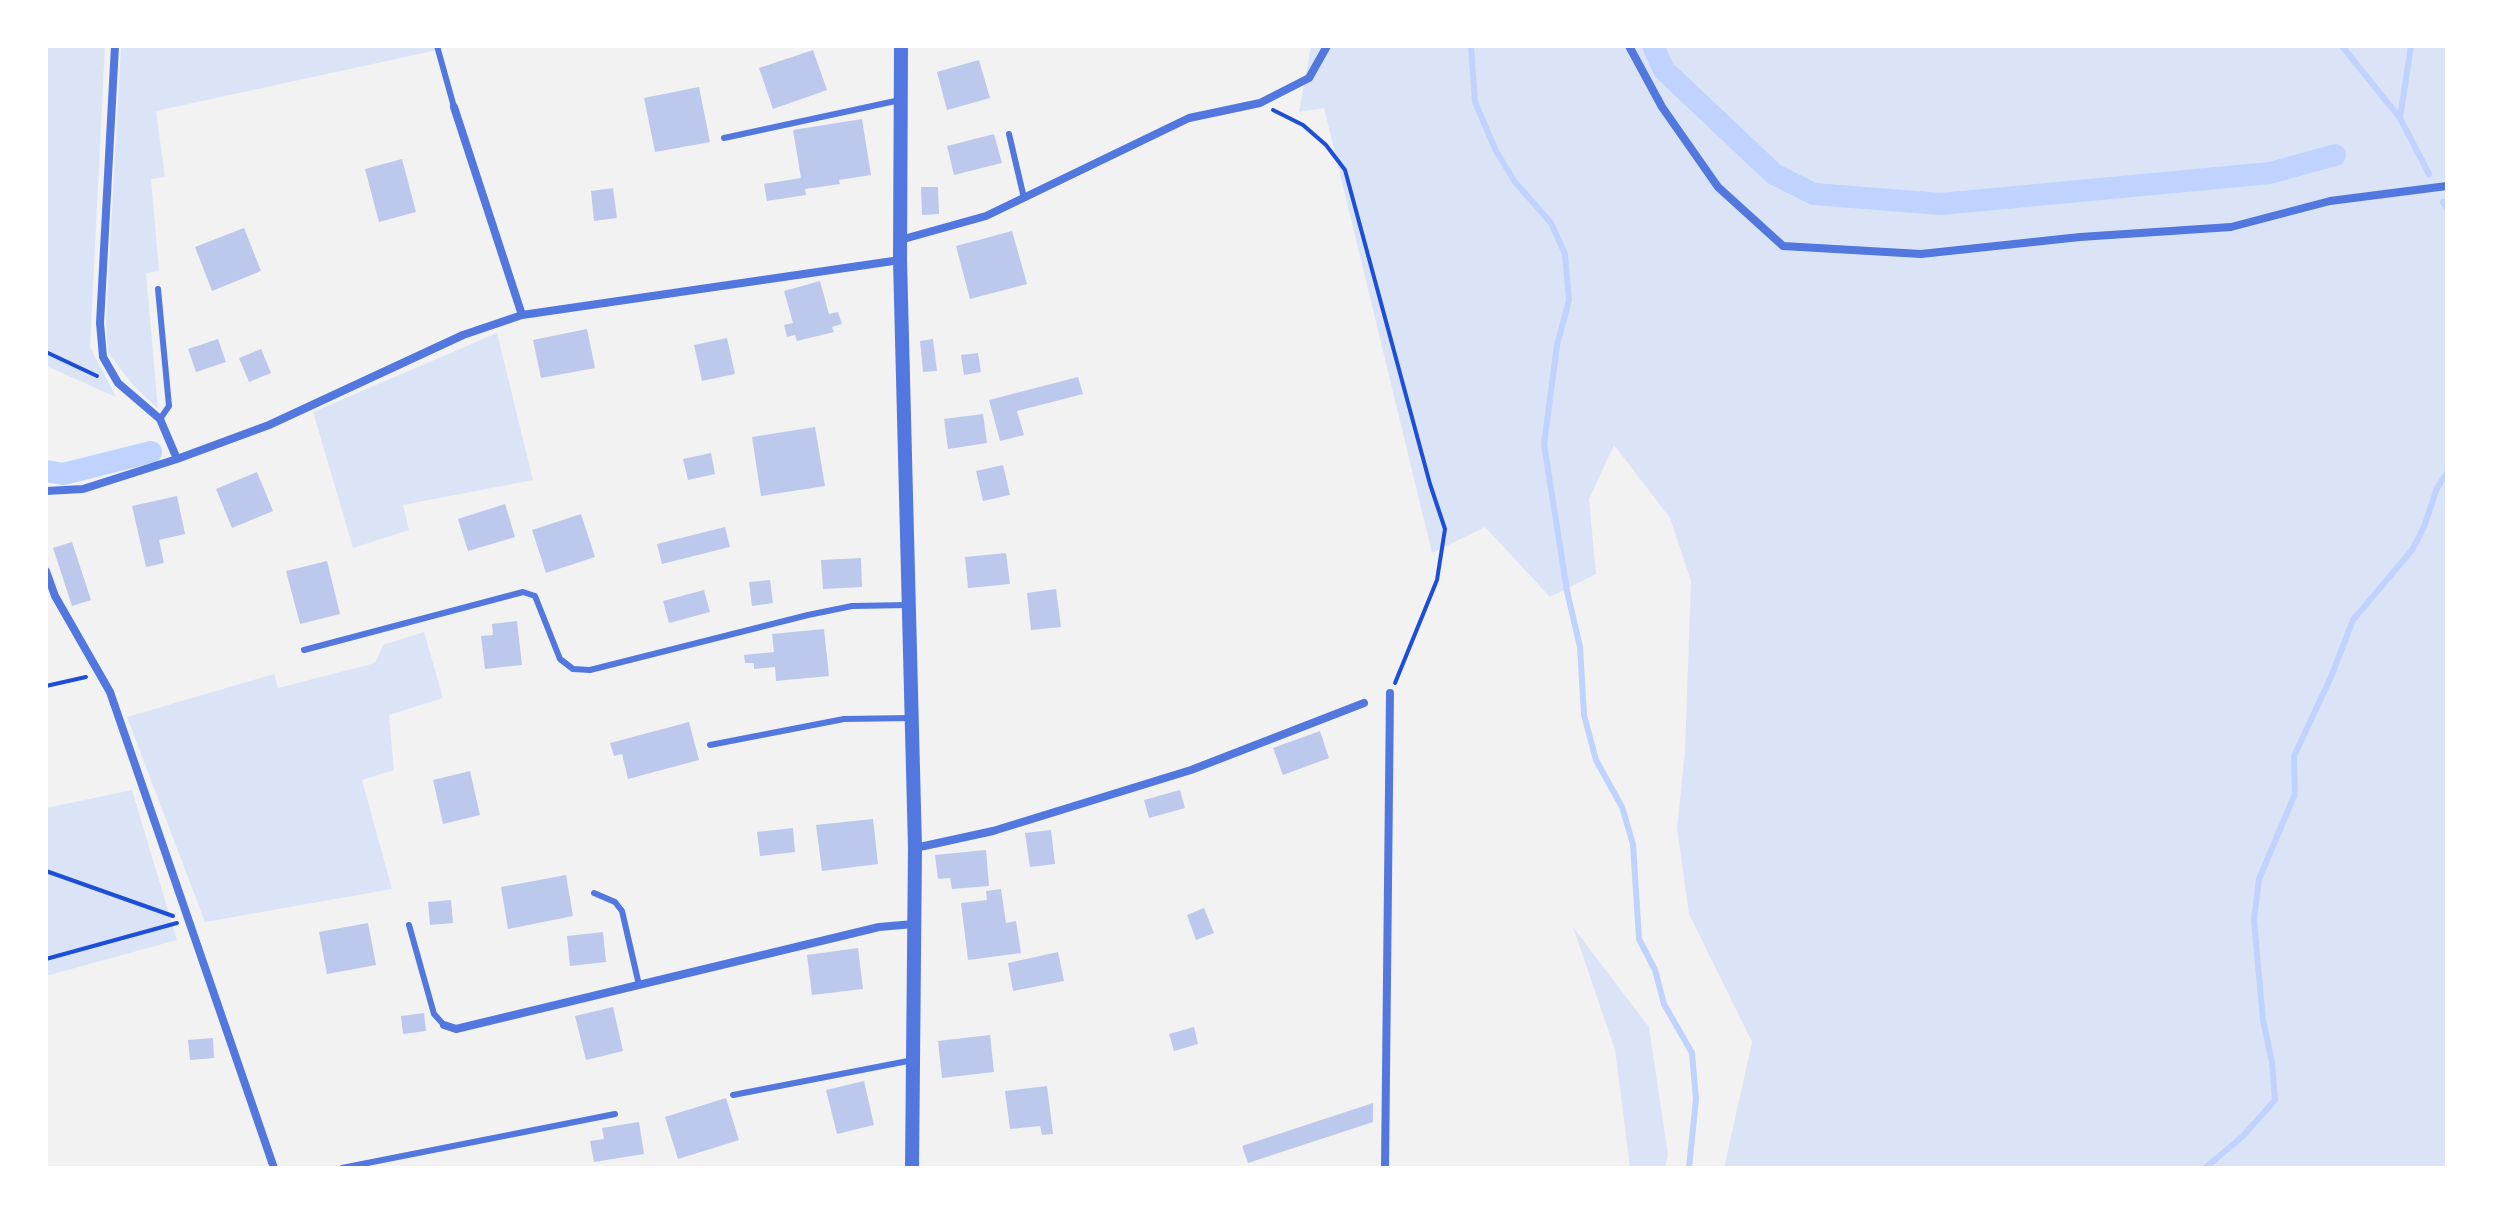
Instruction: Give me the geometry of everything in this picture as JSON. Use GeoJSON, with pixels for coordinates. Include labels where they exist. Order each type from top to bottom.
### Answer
{"type":"FeatureCollection","features":[{"type":"Feature","properties":{"kind":"street"},"geometry":{"type":"LineString","coordinates":[[115,46],[100,323],[103,357],[124,389],[160,419],[177,459]]}},
{"type":"Feature","properties":{"kind":"street"},"geometry":{"type":"LineString","coordinates":[[901,46],[900,260],[915,848],[912,1168]]}},
{"type":"Feature","properties":{"kind":"street"},"geometry":{"type":"LineString","coordinates":[[900,240],[986,216],[1189,118],[1260,103],[1309,78],[1327,46]]}},
{"type":"Feature","properties":{"kind":"street"},"geometry":{"type":"LineString","coordinates":[[1629,46],[1662,107],[1718,187],[1783,246],[1921,254],[2080,237],[2231,227],[2330,201],[2447,186]]}},
{"type":"Feature","properties":{"kind":"street"},"geometry":{"type":"LineString","coordinates":[[454,107],[522,315]]}},
{"type":"Feature","properties":{"kind":"street"},"geometry":{"type":"LineString","coordinates":[[46,491],[83,489],[269,425],[463,335],[522,315],[900,260]]}},
{"type":"Feature","properties":{"kind":"street"},"geometry":{"type":"LineString","coordinates":[[46,571],[55,596],[110,692],[274,1168]]}},
{"type":"Feature","properties":{"kind":"street"},"geometry":{"type":"LineString","coordinates":[[1385,1168],[1390,693]]}},
{"type":"Feature","properties":{"kind":"street"},"geometry":{"type":"LineString","coordinates":[[915,848],[993,831],[1191,770],[1364,703]]}},
{"type":"Feature","properties":{"kind":"street"},"geometry":{"type":"LineString","coordinates":[[444,1025],[456,1029],[879,927],[914,924]]}},
{"type":"Feature","properties":{"kind":"lane"},"geometry":{"type":"LineString","coordinates":[[437,46],[454,107]]}},
{"type":"Feature","properties":{"kind":"lane"},"geometry":{"type":"LineString","coordinates":[[724,138],[900,100]]}},
{"type":"Feature","properties":{"kind":"lane"},"geometry":{"type":"LineString","coordinates":[[1009,134],[1024,198]]}},
{"type":"Feature","properties":{"kind":"lane"},"geometry":{"type":"LineString","coordinates":[[158,289],[169,406],[160,419]]}},
{"type":"Feature","properties":{"kind":"lane"},"geometry":{"type":"LineString","coordinates":[[304,650],[523,592],[535,596],[560,659],[573,669],[590,670],[852,606],[909,605]]}},
{"type":"Feature","properties":{"kind":"lane"},"geometry":{"type":"LineString","coordinates":[[710,745],[844,719],[911,718]]}},
{"type":"Feature","properties":{"kind":"lane"},"geometry":{"type":"LineString","coordinates":[[594,893],[615,902],[622,911],[639,985]]}},
{"type":"Feature","properties":{"kind":"lane"},"geometry":{"type":"LineString","coordinates":[[409,925],[434,1014],[444,1025]]}},
{"type":"Feature","properties":{"kind":"lane"},"geometry":{"type":"LineString","coordinates":[[733,1095],[913,1060]]}},
{"type":"Feature","properties":{"kind":"lane"},"geometry":{"type":"LineString","coordinates":[[342,1168],[615,1114]]}},
{"type":"Feature","properties":{"kind":"path"},"geometry":{"type":"LineString","coordinates":[[1260,103],[1303,125],[1326,145],[1345,170],[1445,529],[1437,580],[1390,693]]}},
{"type":"Feature","properties":{"kind":"path"},"geometry":{"type":"LineString","coordinates":[[46,352],[124,389]]}},
{"type":"Feature","properties":{"kind":"path"},"geometry":{"type":"LineString","coordinates":[[46,686],[100,674]]}},
{"type":"Feature","properties":{"kind":"path"},"geometry":{"type":"LineString","coordinates":[[46,871],[187,920]]}},
{"type":"Feature","properties":{"kind":"path"},"geometry":{"type":"LineString","coordinates":[[46,959],[187,920]]}},
{"type":"Feature","properties":{"kind":"shaded area"},"geometry":{"type":"Polygon","coordinates":[[[46,46],[105,46],[90,347],[116,397],[46,366],[46,46]]]}},
{"type":"Feature","properties":{"kind":"shaded area"},"geometry":{"type":"Polygon","coordinates":[[[121,46],[456,46],[156,111],[165,177],[151,179],[159,271],[146,273],[158,409],[134,386],[108,353],[106,319],[121,46]]]}},
{"type":"Feature","properties":{"kind":"shaded area"},"geometry":{"type":"Polygon","coordinates":[[[1311,46],[2447,46],[2447,1168],[1724,1168],[1752,1042],[1689,914],[1677,828],[1685,751],[1691,581],[1670,518],[1614,445],[1589,499],[1596,574],[1550,597],[1485,527],[1432,553],[1324,108],[1299,112],[1311,46]]]}},
{"type":"Feature","properties":{"kind":"shaded area"},"geometry":{"type":"Polygon","coordinates":[[[497,333],[533,480],[403,505],[409,530],[353,548],[313,412],[497,333]]]}},
{"type":"Feature","properties":{"kind":"shaded area"},"geometry":{"type":"Polygon","coordinates":[[[155,446],[161,457],[69,484],[46,482],[46,467],[99,460],[122,449],[155,446]]]}},
{"type":"Feature","properties":{"kind":"shaded area"},"geometry":{"type":"Polygon","coordinates":[[[424,632],[443,698],[389,715],[394,770],[362,780],[392,889],[205,922],[127,717],[274,674],[278,688],[375,663],[383,645],[424,632]]]}},
{"type":"Feature","properties":{"kind":"shaded area"},"geometry":{"type":"Polygon","coordinates":[[[132,790],[177,940],[46,976],[46,808],[132,790]]]}},
{"type":"Feature","properties":{"kind":"shaded area"},"geometry":{"type":"Polygon","coordinates":[[[1573,927],[1649,1027],[1668,1155],[1665,1168],[1630,1168],[1615,1050],[1573,927]]]}},
{"type":"Feature","properties":{"kind":"building"},"geometry":{"type":"Polygon","coordinates":[[[813,50],[827,90],[773,109],[759,68],[813,50]]]}},
{"type":"Feature","properties":{"kind":"building"},"geometry":{"type":"Polygon","coordinates":[[[979,60],[990,98],[947,110],[937,72],[979,60]]]}},
{"type":"Feature","properties":{"kind":"building"},"geometry":{"type":"Polygon","coordinates":[[[699,87],[710,142],[655,152],[644,98],[699,87]]]}},
{"type":"Feature","properties":{"kind":"building"},"geometry":{"type":"Polygon","coordinates":[[[862,119],[871,175],[805,189],[806,195],[767,201],[764,184],[801,178],[793,130],[862,119]]]}},
{"type":"Feature","properties":{"kind":"building"},"geometry":{"type":"Polygon","coordinates":[[[994,134],[1002,163],[954,175],[947,146],[994,134]]]}},
{"type":"Feature","properties":{"kind":"building"},"geometry":{"type":"Polygon","coordinates":[[[402,159],[416,212],[379,222],[365,169],[402,159]]]}},
{"type":"Feature","properties":{"kind":"building"},"geometry":{"type":"Polygon","coordinates":[[[921,187],[938,187],[939,214],[922,215],[921,187]]]}},
{"type":"Feature","properties":{"kind":"building"},"geometry":{"type":"Polygon","coordinates":[[[613,188],[617,218],[594,221],[591,191],[613,188]]]}},
{"type":"Feature","properties":{"kind":"building"},"geometry":{"type":"Polygon","coordinates":[[[244,228],[261,271],[212,291],[195,247],[244,228]]]}},
{"type":"Feature","properties":{"kind":"building"},"geometry":{"type":"Polygon","coordinates":[[[1012,231],[1027,284],[970,299],[956,246],[1012,231]]]}},
{"type":"Feature","properties":{"kind":"building"},"geometry":{"type":"Polygon","coordinates":[[[820,281],[829,314],[838,312],[842,324],[832,327],[834,332],[797,341],[795,335],[787,337],[784,325],[793,323],[784,291],[820,281]]]}},
{"type":"Feature","properties":{"kind":"building"},"geometry":{"type":"Polygon","coordinates":[[[587,329],[595,368],[541,378],[533,340],[587,329]]]}},
{"type":"Feature","properties":{"kind":"building"},"geometry":{"type":"Polygon","coordinates":[[[727,338],[735,374],[702,381],[694,345],[727,338]]]}},
{"type":"Feature","properties":{"kind":"building"},"geometry":{"type":"Polygon","coordinates":[[[218,339],[226,362],[196,372],[188,349],[218,339]]]}},
{"type":"Feature","properties":{"kind":"building"},"geometry":{"type":"Polygon","coordinates":[[[933,339],[937,371],[923,372],[920,341],[933,339]]]}},
{"type":"Feature","properties":{"kind":"building"},"geometry":{"type":"Polygon","coordinates":[[[261,349],[271,373],[249,382],[239,358],[261,349]]]}},
{"type":"Feature","properties":{"kind":"building"},"geometry":{"type":"Polygon","coordinates":[[[978,353],[981,372],[964,375],[961,355],[978,353]]]}},
{"type":"Feature","properties":{"kind":"building"},"geometry":{"type":"Polygon","coordinates":[[[1078,377],[1083,394],[1017,411],[1024,435],[1000,441],[989,400],[1078,377]]]}},
{"type":"Feature","properties":{"kind":"building"},"geometry":{"type":"Polygon","coordinates":[[[983,414],[987,443],[948,449],[944,419],[983,414]]]}},
{"type":"Feature","properties":{"kind":"building"},"geometry":{"type":"Polygon","coordinates":[[[815,427],[825,486],[761,496],[752,437],[815,427]]]}},
{"type":"Feature","properties":{"kind":"building"},"geometry":{"type":"Polygon","coordinates":[[[711,453],[715,474],[688,480],[683,459],[711,453]]]}},
{"type":"Feature","properties":{"kind":"building"},"geometry":{"type":"Polygon","coordinates":[[[1003,465],[1010,495],[983,501],[976,471],[1003,465]]]}},
{"type":"Feature","properties":{"kind":"building"},"geometry":{"type":"Polygon","coordinates":[[[257,472],[273,511],[232,528],[216,489],[257,472]]]}},
{"type":"Feature","properties":{"kind":"building"},"geometry":{"type":"Polygon","coordinates":[[[177,496],[185,534],[159,540],[164,563],[146,567],[132,506],[177,496]]]}},
{"type":"Feature","properties":{"kind":"building"},"geometry":{"type":"Polygon","coordinates":[[[505,504],[515,537],[468,551],[458,519],[505,504]]]}},
{"type":"Feature","properties":{"kind":"building"},"geometry":{"type":"Polygon","coordinates":[[[581,514],[595,557],[546,573],[532,530],[581,514]]]}},
{"type":"Feature","properties":{"kind":"building"},"geometry":{"type":"Polygon","coordinates":[[[725,527],[730,547],[662,564],[657,544],[725,527]]]}},
{"type":"Feature","properties":{"kind":"building"},"geometry":{"type":"Polygon","coordinates":[[[72,542],[91,600],[72,606],[53,548],[72,542]]]}},
{"type":"Feature","properties":{"kind":"building"},"geometry":{"type":"Polygon","coordinates":[[[1006,553],[1010,584],[968,588],[965,557],[1006,553]]]}},
{"type":"Feature","properties":{"kind":"building"},"geometry":{"type":"Polygon","coordinates":[[[861,558],[862,587],[823,589],[821,560],[861,558]]]}},
{"type":"Feature","properties":{"kind":"building"},"geometry":{"type":"Polygon","coordinates":[[[327,561],[340,614],[300,624],[286,571],[327,561]]]}},
{"type":"Feature","properties":{"kind":"building"},"geometry":{"type":"Polygon","coordinates":[[[770,580],[773,603],[752,606],[749,582],[770,580]]]}},
{"type":"Feature","properties":{"kind":"building"},"geometry":{"type":"Polygon","coordinates":[[[1056,589],[1061,627],[1031,630],[1027,593],[1056,589]]]}},
{"type":"Feature","properties":{"kind":"building"},"geometry":{"type":"Polygon","coordinates":[[[704,590],[710,612],[669,623],[663,601],[704,590]]]}},
{"type":"Feature","properties":{"kind":"building"},"geometry":{"type":"Polygon","coordinates":[[[517,621],[522,665],[485,669],[481,636],[493,635],[492,624],[517,621]]]}},
{"type":"Feature","properties":{"kind":"building"},"geometry":{"type":"Polygon","coordinates":[[[824,629],[829,676],[776,681],[775,667],[754,669],[754,663],[745,663],[744,655],[774,652],[772,634],[824,629]]]}},
{"type":"Feature","properties":{"kind":"building"},"geometry":{"type":"Polygon","coordinates":[[[689,722],[699,760],[628,779],[622,754],[614,756],[610,743],[689,722]]]}},
{"type":"Feature","properties":{"kind":"building"},"geometry":{"type":"Polygon","coordinates":[[[1320,731],[1329,758],[1283,775],[1273,748],[1320,731]]]}},
{"type":"Feature","properties":{"kind":"building"},"geometry":{"type":"Polygon","coordinates":[[[470,771],[480,815],[443,824],[433,780],[470,771]]]}},
{"type":"Feature","properties":{"kind":"building"},"geometry":{"type":"Polygon","coordinates":[[[1180,790],[1185,808],[1149,818],[1144,800],[1180,790]]]}},
{"type":"Feature","properties":{"kind":"building"},"geometry":{"type":"Polygon","coordinates":[[[873,819],[878,864],[822,871],[816,825],[873,819]]]}},
{"type":"Feature","properties":{"kind":"building"},"geometry":{"type":"Polygon","coordinates":[[[793,828],[795,852],[760,856],[757,832],[793,828]]]}},
{"type":"Feature","properties":{"kind":"building"},"geometry":{"type":"Polygon","coordinates":[[[1051,830],[1055,864],[1030,867],[1025,833],[1051,830]]]}},
{"type":"Feature","properties":{"kind":"building"},"geometry":{"type":"Polygon","coordinates":[[[986,850],[989,886],[952,889],[950,878],[938,879],[935,855],[986,850]]]}},
{"type":"Feature","properties":{"kind":"building"},"geometry":{"type":"Polygon","coordinates":[[[566,875],[573,916],[508,929],[501,887],[566,875]]]}},
{"type":"Feature","properties":{"kind":"building"},"geometry":{"type":"Polygon","coordinates":[[[1001,889],[1006,923],[1016,921],[1021,953],[968,960],[961,903],[987,900],[986,891],[1001,889]]]}},
{"type":"Feature","properties":{"kind":"building"},"geometry":{"type":"Polygon","coordinates":[[[451,900],[453,923],[430,925],[428,902],[451,900]]]}},
{"type":"Feature","properties":{"kind":"building"},"geometry":{"type":"Polygon","coordinates":[[[1204,908],[1214,933],[1196,940],[1187,915],[1204,908]]]}},
{"type":"Feature","properties":{"kind":"building"},"geometry":{"type":"Polygon","coordinates":[[[368,923],[376,965],[327,974],[319,932],[368,923]]]}},
{"type":"Feature","properties":{"kind":"building"},"geometry":{"type":"Polygon","coordinates":[[[603,932],[606,962],[570,966],[567,936],[603,932]]]}},
{"type":"Feature","properties":{"kind":"building"},"geometry":{"type":"Polygon","coordinates":[[[858,948],[863,989],[812,995],[807,955],[858,948]]]}},
{"type":"Feature","properties":{"kind":"building"},"geometry":{"type":"Polygon","coordinates":[[[1058,952],[1064,981],[1013,991],[1008,963],[1058,952]]]}},
{"type":"Feature","properties":{"kind":"building"},"geometry":{"type":"Polygon","coordinates":[[[613,1007],[623,1051],[586,1060],[575,1016],[613,1007]]]}},
{"type":"Feature","properties":{"kind":"building"},"geometry":{"type":"Polygon","coordinates":[[[424,1013],[426,1031],[403,1034],[401,1016],[424,1013]]]}},
{"type":"Feature","properties":{"kind":"building"},"geometry":{"type":"Polygon","coordinates":[[[1194,1027],[1198,1044],[1174,1051],[1169,1034],[1194,1027]]]}},
{"type":"Feature","properties":{"kind":"building"},"geometry":{"type":"Polygon","coordinates":[[[990,1035],[994,1072],[942,1078],[938,1041],[990,1035]]]}},
{"type":"Feature","properties":{"kind":"building"},"geometry":{"type":"Polygon","coordinates":[[[213,1038],[214,1058],[190,1060],[188,1040],[213,1038]]]}},
{"type":"Feature","properties":{"kind":"building"},"geometry":{"type":"Polygon","coordinates":[[[864,1081],[874,1125],[837,1134],[826,1090],[864,1081]]]}},
{"type":"Feature","properties":{"kind":"building"},"geometry":{"type":"Polygon","coordinates":[[[1047,1086],[1053,1134],[1042,1135],[1040,1126],[1010,1129],[1005,1091],[1047,1086]]]}},
{"type":"Feature","properties":{"kind":"building"},"geometry":{"type":"Polygon","coordinates":[[[726,1098],[739,1140],[678,1159],[665,1117],[726,1098]]]}},
{"type":"Feature","properties":{"kind":"building"},"geometry":{"type":"Polygon","coordinates":[[[1373,1103],[1373,1122],[1248,1163],[1242,1146],[1373,1103]]]}},
{"type":"Feature","properties":{"kind":"building"},"geometry":{"type":"Polygon","coordinates":[[[639,1122],[644,1154],[594,1162],[590,1141],[604,1139],[602,1128],[639,1122]]]}},
{"type":"Feature","properties":{"kind":"waterway"},"geometry":{"type":"LineString","coordinates":[[1471,46],[1475,102],[1496,151],[1515,182],[1551,223],[1565,254],[1569,300],[1557,345],[1544,444],[1567,591],[1580,647],[1584,715],[1596,760],[1622,807],[1633,844],[1639,939],[1655,970],[1664,1004],[1692,1053],[1696,1099],[1689,1168]]}},
{"type":"Feature","properties":{"kind":"waterway"},"geometry":{"type":"LineString","coordinates":[[1653,46],[1664,70],[1774,174],[1814,194],[1941,204],[2270,173],[2335,155]]}},
{"type":"Feature","properties":{"kind":"waterway"},"geometry":{"type":"LineString","coordinates":[[2342,46],[2400,118],[2429,174]]}},
{"type":"Feature","properties":{"kind":"waterway"},"geometry":{"type":"LineString","coordinates":[[2400,118],[2411,46]]}},
{"type":"Feature","properties":{"kind":"waterway"},"geometry":{"type":"LineString","coordinates":[[2443,202],[2447,208]]}},
{"type":"Feature","properties":{"kind":"waterway"},"geometry":{"type":"LineString","coordinates":[[46,471],[63,474],[151,452]]}},
{"type":"Feature","properties":{"kind":"waterway"},"geometry":{"type":"LineString","coordinates":[[2205,1168],[2243,1136],[2275,1100],[2272,1062],[2263,1020],[2254,920],[2259,879],[2295,794],[2294,756],[2331,677],[2353,620],[2412,550],[2424,527],[2437,488],[2447,473]]}}]}
